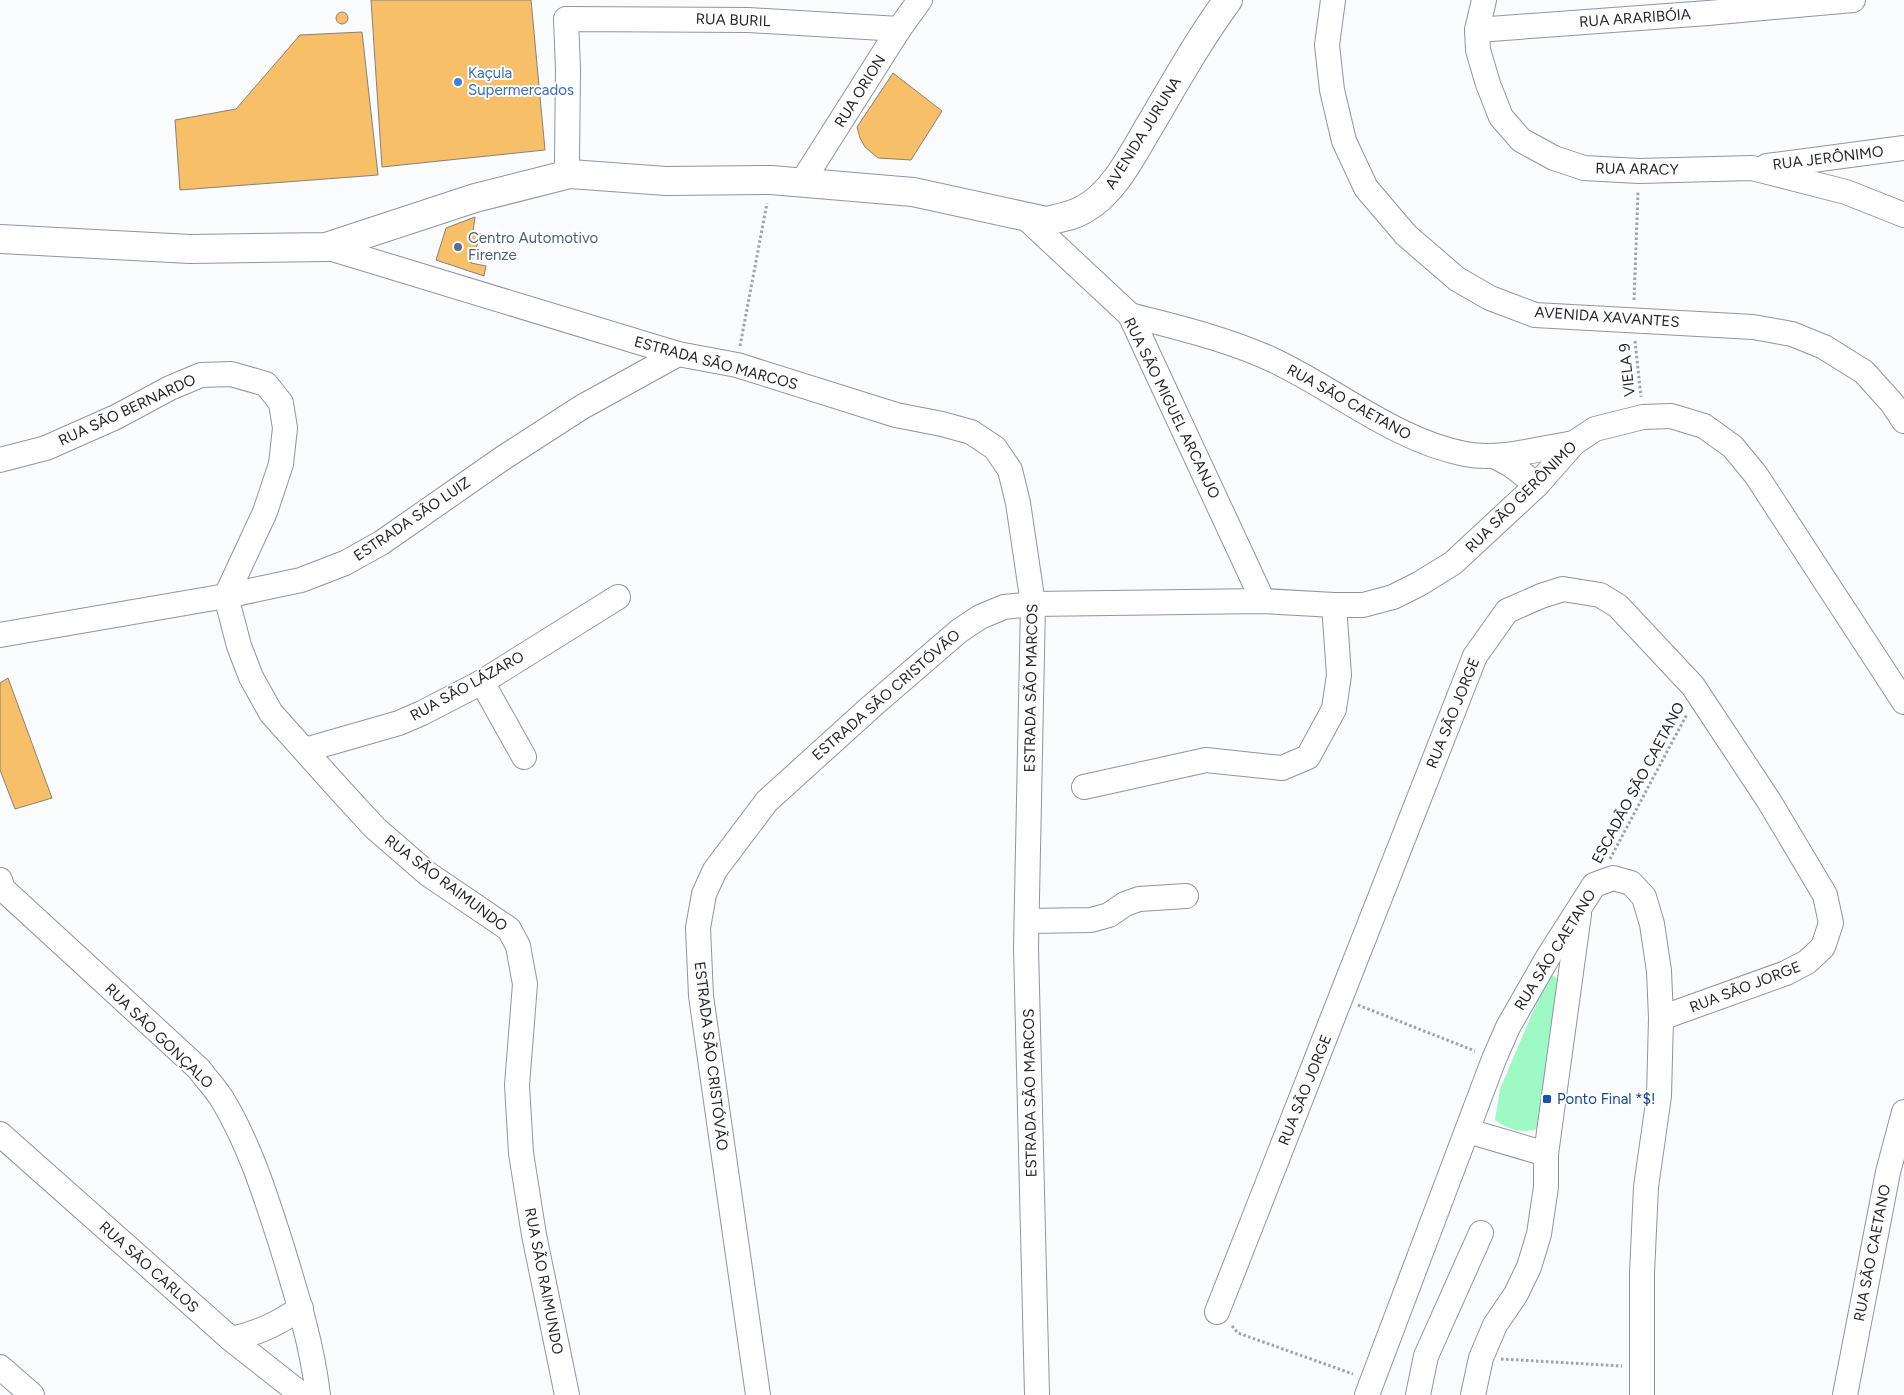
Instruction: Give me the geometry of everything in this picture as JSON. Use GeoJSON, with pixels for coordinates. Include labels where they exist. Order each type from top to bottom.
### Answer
{"type":"FeatureCollection","features":[{"type":"Feature","properties":{"kind":"main road","name":"AVENIDA JURUNA"},"geometry":{"type":"LineString","coordinates":[[0,239],[190,249],[326,247],[475,198],[570,174],[666,181],[771,180],[913,192],[1046,221],[1066,217],[1086,208],[1109,190],[1136,149],[1207,28],[1228,0]]}},
{"type":"Feature","properties":{"kind":"street","name":"RUA ORION"},"geometry":{"type":"LineString","coordinates":[[802,182],[899,29],[920,0]]}},
{"type":"Feature","properties":{"kind":"street","name":"AVENIDA XAVANTES"},"geometry":{"type":"LineString","coordinates":[[1332,0],[1327,45],[1332,90],[1344,141],[1366,188],[1406,235],[1457,279],[1490,298],[1535,315],[1753,327],[1792,334],[1824,347],[1864,372],[1892,403],[1904,421]]}},
{"type":"Feature","properties":{"kind":"street","name":"RUA ARACY"},"geometry":{"type":"LineString","coordinates":[[1484,0],[1477,30],[1478,50],[1488,84],[1501,116],[1521,140],[1554,158],[1584,168],[1639,171],[1752,168],[1846,192],[1904,215]]}},
{"type":"Feature","properties":{"kind":"street","name":"RUA ARARIBÓIA"},"geometry":{"type":"LineString","coordinates":[[1477,30],[1853,0]]}},
{"type":"Feature","properties":{"kind":"street","name":"RUA BURIL"},"geometry":{"type":"LineString","coordinates":[[567,160],[568,69],[566,19],[673,10],[749,20],[899,29]]}},
{"type":"Feature","properties":{"kind":"street","name":"RUA JERÔNIMO"},"geometry":{"type":"LineString","coordinates":[[1752,168],[1904,148]]}},
{"type":"Feature","properties":{"kind":"street","name":"RUA SÃO MIGUEL ARCANJO"},"geometry":{"type":"LineString","coordinates":[[1026,218],[1130,315],[1263,601]]}},
{"type":"Feature","properties":{"kind":"street","name":"ESTRADA SÃO MARCOS"},"geometry":{"type":"LineString","coordinates":[[326,247],[678,354],[737,365],[896,415],[971,432],[995,448],[1010,470],[1018,502],[1033,604],[1027,920],[1037,1395]]}},
{"type":"Feature","properties":{"kind":"street","name":"RUA SÃO CAETANO"},"geometry":{"type":"LineString","coordinates":[[1130,315],[1222,339],[1275,361],[1413,438],[1466,454],[1494,456],[1574,443]]}},
{"type":"Feature","properties":{"kind":"street","name":"ESTRADA SÃO LUIZ"},"geometry":{"type":"LineString","coordinates":[[0,635],[226,596],[301,580],[345,563],[381,544],[503,458],[582,407],[678,354]]}},
{"type":"Feature","properties":{"kind":"street","name":"RUA SÃO BERNARDO"},"geometry":{"type":"LineString","coordinates":[[0,460],[46,448],[116,417],[170,388],[200,375],[231,374],[266,384],[281,403],[285,428],[281,464],[265,512],[226,596]]}},
{"type":"Feature","properties":{"kind":"street","name":"RUA SÃO GERÔNIMO"},"geometry":{"type":"LineString","coordinates":[[1033,604],[1263,601],[1363,605],[1393,597],[1419,584],[1453,563],[1537,485],[1574,443],[1595,429],[1643,416],[1671,416],[1704,426],[1733,447],[1756,475],[1904,702]]}},
{"type":"Feature","properties":{"kind":"street"},"geometry":{"type":"LineString","coordinates":[[1494,456],[1511,465],[1537,485]]}},
{"type":"Feature","properties":{"kind":"street","name":"RUA SÃO JORGE"},"geometry":{"type":"LineString","coordinates":[[1217,1312],[1475,656],[1507,611],[1541,596],[1563,589],[1600,595],[1618,606],[1693,686],[1769,801],[1825,895],[1831,923],[1823,947],[1808,962],[1786,973],[1661,1018]]}},
{"type":"Feature","properties":{"kind":"street","name":"RUA SÃO RAIMUNDO"},"geometry":{"type":"LineString","coordinates":[[226,596],[239,646],[251,677],[271,713],[375,828],[428,874],[509,929],[518,946],[524,984],[517,1085],[521,1154],[534,1234],[567,1395]]}},
{"type":"Feature","properties":{"kind":"street","name":"RUA SÃO LÁZARO"},"geometry":{"type":"LineString","coordinates":[[305,750],[399,723],[422,713],[482,682],[618,597]]}},
{"type":"Feature","properties":{"kind":"street","name":"ESTRADA SÃO CRISTÓVÃO"},"geometry":{"type":"LineString","coordinates":[[758,1395],[701,996],[698,928],[704,894],[715,870],[767,801],[878,700],[959,631],[980,617],[1004,607],[1033,604]]}},
{"type":"Feature","properties":{"kind":"street"},"geometry":{"type":"LineString","coordinates":[[1084,787],[1206,760],[1282,768],[1308,757],[1334,708],[1339,675],[1334,605]]}},
{"type":"Feature","properties":{"kind":"street"},"geometry":{"type":"LineString","coordinates":[[482,682],[524,757]]}},
{"type":"Feature","properties":{"kind":"street","name":"RUA SÃO CAETANO"},"geometry":{"type":"LineString","coordinates":[[1370,1388],[1494,1059],[1517,1011],[1548,957],[1594,885],[1613,878],[1631,883],[1644,898],[1652,924],[1660,971],[1659,1096],[1646,1187],[1642,1273],[1642,1395]]}},
{"type":"Feature","properties":{"kind":"street","name":"RUA SÃO GONÇALO"},"geometry":{"type":"LineString","coordinates":[[1,887],[198,1069],[221,1098],[238,1127],[260,1180],[301,1308],[315,1366],[318,1395]]}},
{"type":"Feature","properties":{"kind":"street"},"geometry":{"type":"LineString","coordinates":[[1027,920],[1091,920],[1109,915],[1125,904],[1139,900],[1186,896]]}},
{"type":"Feature","properties":{"kind":"street"},"geometry":{"type":"LineString","coordinates":[[1474,1395],[1481,1358],[1495,1325],[1516,1294],[1529,1267],[1539,1234],[1546,1187],[1546,1154],[1580,908]]}},
{"type":"Feature","properties":{"kind":"street","name":"RUA SÃO CAETANO"},"geometry":{"type":"LineString","coordinates":[[1845,1395],[1888,1172],[1904,1112]]}},
{"type":"Feature","properties":{"kind":"street"},"geometry":{"type":"LineString","coordinates":[[1468,1130],[1546,1154]]}},
{"type":"Feature","properties":{"kind":"street","name":"RUA SÃO CARLOS"},"geometry":{"type":"LineString","coordinates":[[0,1134],[231,1340],[302,1395]]}},
{"type":"Feature","properties":{"kind":"street"},"geometry":{"type":"LineString","coordinates":[[1418,1395],[1426,1356],[1481,1233]]}},
{"type":"Feature","properties":{"kind":"street"},"geometry":{"type":"LineString","coordinates":[[231,1340],[257,1333],[280,1322],[301,1308]]}},
{"type":"Feature","properties":{"kind":"street"},"geometry":{"type":"LineString","coordinates":[[0,1367],[32,1395]]}},
{"type":"Feature","properties":{"kind":"path","name":"VIELA 9"},"geometry":{"type":"LineString","coordinates":[[1639,171],[1633,320],[1643,416]]}},
{"type":"Feature","properties":{"kind":"path"},"geometry":{"type":"LineString","coordinates":[[737,365],[771,180]]}},
{"type":"Feature","properties":{"kind":"path","name":"ESCADÃO SÃO CAETANO"},"geometry":{"type":"LineString","coordinates":[[1597,884],[1698,694]]}},
{"type":"Feature","properties":{"kind":"path"},"geometry":{"type":"LineString","coordinates":[[1341,998],[1494,1059]]}},
{"type":"Feature","properties":{"kind":"path"},"geometry":{"type":"LineString","coordinates":[[1217,1312],[1238,1333],[1370,1388]]}},
{"type":"Feature","properties":{"kind":"path"},"geometry":{"type":"LineString","coordinates":[[1481,1358],[1643,1367]]}},
{"type":"Feature","properties":{"kind":"green space"},"geometry":{"type":"Polygon","coordinates":[[[1549,974],[1557,978],[1559,1014],[1546,1105],[1537,1129],[1515,1130],[1495,1120],[1500,1089],[1549,974]]]}},
{"type":"Feature","properties":{"kind":"building","name":"Kaçula Supermercados"},"geometry":{"type":"Polygon","coordinates":[[[371,0],[531,0],[545,150],[382,167],[371,0]]]}},
{"type":"Feature","properties":{"kind":"building"},"geometry":{"type":"Polygon","coordinates":[[[340,12],[344,12],[348,18],[344,24],[340,24],[336,20],[336,16],[340,12]]]}},
{"type":"Feature","properties":{"kind":"building"},"geometry":{"type":"Polygon","coordinates":[[[362,32],[378,175],[180,190],[175,120],[236,109],[300,35],[362,32]]]}},
{"type":"Feature","properties":{"kind":"building"},"geometry":{"type":"Polygon","coordinates":[[[893,73],[942,111],[911,160],[878,158],[865,147],[857,127],[893,73]]]}},
{"type":"Feature","properties":{"kind":"building","name":"Centro Automotivo Firenze"},"geometry":{"type":"Polygon","coordinates":[[[475,217],[473,231],[481,234],[471,263],[486,266],[484,276],[436,260],[446,228],[475,217]]]}},
{"type":"Feature","properties":{"kind":"building"},"geometry":{"type":"Polygon","coordinates":[[[8,678],[52,798],[15,809],[0,770],[0,683],[8,678]]]}},
{"type":"Feature","properties":{"kind":"place","name":"Kaçula Supermercados"},"geometry":{"type":"Point","coordinates":[458,82]}},
{"type":"Feature","properties":{"kind":"place","name":"Centro Automotivo Firenze"},"geometry":{"type":"Point","coordinates":[458,247]}},
{"type":"Feature","properties":{"kind":"place","name":"Ponto Final *$!"},"geometry":{"type":"Point","coordinates":[1547,1099]}}]}
